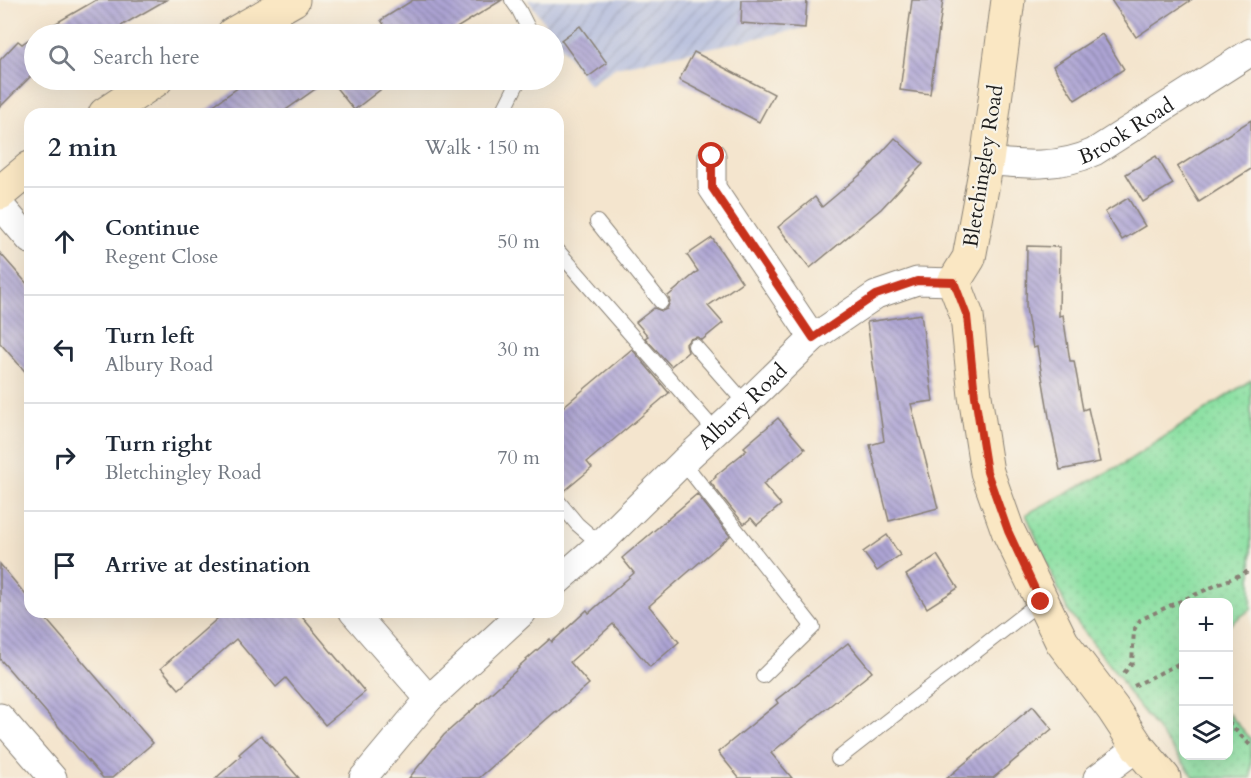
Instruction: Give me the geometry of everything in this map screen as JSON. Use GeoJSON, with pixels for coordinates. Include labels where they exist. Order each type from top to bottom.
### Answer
{"type":"FeatureCollection","features":[{"type":"Feature","properties":{"kind":"street"},"geometry":{"type":"LineString","coordinates":[[251,24],[293,0]]}},
{"type":"Feature","properties":{"kind":"street","name":"Bletchingley Road"},"geometry":{"type":"LineString","coordinates":[[954,282],[969,258],[987,161],[1008,0]]}},
{"type":"Feature","properties":{"kind":"street","name":"Brook Road"},"geometry":{"type":"LineString","coordinates":[[987,161],[1039,165],[1086,156],[1251,52]]}},
{"type":"Feature","properties":{"kind":"street"},"geometry":{"type":"LineString","coordinates":[[114,108],[141,90]]}},
{"type":"Feature","properties":{"kind":"street"},"geometry":{"type":"LineString","coordinates":[[712,156],[712,188],[813,338]]}},
{"type":"Feature","properties":{"kind":"street"},"geometry":{"type":"LineString","coordinates":[[0,193],[24,173]]}},
{"type":"Feature","properties":{"kind":"street"},"geometry":{"type":"LineString","coordinates":[[0,205],[24,233]]}},
{"type":"Feature","properties":{"kind":"street","name":"Albury Road"},"geometry":{"type":"LineString","coordinates":[[564,577],[813,338],[876,295],[917,281],[954,282]]}},
{"type":"Feature","properties":{"kind":"street"},"geometry":{"type":"LineString","coordinates":[[954,282],[967,316],[975,396],[987,472],[1008,531],[1062,642],[1113,709],[1138,747],[1164,778]]}},
{"type":"Feature","properties":{"kind":"street"},"geometry":{"type":"LineString","coordinates":[[358,618],[429,699]]}},
{"type":"Feature","properties":{"kind":"street"},"geometry":{"type":"LineString","coordinates":[[363,778],[429,699],[517,618]]}},
{"type":"Feature","properties":{"kind":"street"},"geometry":{"type":"LineString","coordinates":[[0,717],[53,778]]}},
{"type":"Feature","properties":{"kind":"street"},"geometry":{"type":"LineString","coordinates":[[1097,778],[1138,747]]}},
{"type":"Feature","properties":{"kind":"lane"},"geometry":{"type":"LineString","coordinates":[[512,0],[526,24]]}},
{"type":"Feature","properties":{"kind":"lane"},"geometry":{"type":"LineString","coordinates":[[505,108],[514,90]]}},
{"type":"Feature","properties":{"kind":"lane"},"geometry":{"type":"LineString","coordinates":[[597,222],[661,302]]}},
{"type":"Feature","properties":{"kind":"lane"},"geometry":{"type":"LineString","coordinates":[[564,258],[716,432]]}},
{"type":"Feature","properties":{"kind":"lane"},"geometry":{"type":"LineString","coordinates":[[695,346],[746,404]]}},
{"type":"Feature","properties":{"kind":"lane"},"geometry":{"type":"LineString","coordinates":[[683,462],[813,627],[763,676]]}},
{"type":"Feature","properties":{"kind":"lane"},"geometry":{"type":"LineString","coordinates":[[564,508],[577,524],[600,544]]}},
{"type":"Feature","properties":{"kind":"lane"},"geometry":{"type":"LineString","coordinates":[[838,759],[1041,602]]}},
{"type":"Feature","properties":{"kind":"path"},"geometry":{"type":"LineString","coordinates":[[1120,678],[1132,663],[1134,630],[1140,620],[1251,570]]}},
{"type":"Feature","properties":{"kind":"path"},"geometry":{"type":"LineString","coordinates":[[1134,686],[1176,665],[1179,668]]}},
{"type":"Feature","properties":{"kind":"path"},"geometry":{"type":"LineString","coordinates":[[1233,727],[1251,746]]}},
{"type":"Feature","properties":{"kind":"shaded area"},"geometry":{"type":"Polygon","coordinates":[[[528,0],[808,0],[805,28],[616,67],[589,85],[564,50],[564,24],[545,24],[528,0]]]}},
{"type":"Feature","properties":{"kind":"green space"},"geometry":{"type":"Polygon","coordinates":[[[1251,380],[1251,609],[1233,622],[1233,598],[1179,598],[1179,757],[1068,611],[1026,514],[1123,464],[1251,380]]]}},
{"type":"Feature","properties":{"kind":"green space"},"geometry":{"type":"Polygon","coordinates":[[[1233,719],[1251,739],[1251,778],[1195,778],[1181,760],[1233,760],[1233,719]]]}},
{"type":"Feature","properties":{"kind":"building"},"geometry":{"type":"Polygon","coordinates":[[[96,0],[166,0],[124,24],[54,24],[96,0]]]}},
{"type":"Feature","properties":{"kind":"building"},"geometry":{"type":"Polygon","coordinates":[[[413,0],[502,0],[463,24],[384,24],[381,20],[413,0]]]}},
{"type":"Feature","properties":{"kind":"building"},"geometry":{"type":"Polygon","coordinates":[[[742,0],[807,0],[805,28],[741,23],[742,0]]]}},
{"type":"Feature","properties":{"kind":"building"},"geometry":{"type":"Polygon","coordinates":[[[912,0],[943,0],[930,94],[900,90],[912,0]]]}},
{"type":"Feature","properties":{"kind":"building"},"geometry":{"type":"Polygon","coordinates":[[[1111,0],[1191,0],[1136,37],[1111,0]]]}},
{"type":"Feature","properties":{"kind":"building"},"geometry":{"type":"Polygon","coordinates":[[[580,26],[607,63],[588,77],[564,44],[564,38],[580,26]]]}},
{"type":"Feature","properties":{"kind":"building"},"geometry":{"type":"Polygon","coordinates":[[[1102,34],[1124,69],[1075,100],[1053,66],[1102,34]]]}},
{"type":"Feature","properties":{"kind":"building"},"geometry":{"type":"Polygon","coordinates":[[[18,41],[22,44],[24,43],[24,83],[0,107],[0,60],[18,41]]]}},
{"type":"Feature","properties":{"kind":"building"},"geometry":{"type":"Polygon","coordinates":[[[694,52],[774,94],[759,122],[679,80],[694,52]]]}},
{"type":"Feature","properties":{"kind":"building"},"geometry":{"type":"Polygon","coordinates":[[[235,90],[314,90],[288,108],[209,108],[235,90]]]}},
{"type":"Feature","properties":{"kind":"building"},"geometry":{"type":"Polygon","coordinates":[[[338,90],[380,90],[357,108],[352,108],[338,90]]]}},
{"type":"Feature","properties":{"kind":"building"},"geometry":{"type":"Polygon","coordinates":[[[1251,120],[1251,169],[1199,202],[1177,167],[1251,120]]]}},
{"type":"Feature","properties":{"kind":"building"},"geometry":{"type":"Polygon","coordinates":[[[895,138],[923,164],[881,209],[810,268],[778,227],[815,197],[822,207],[866,170],[895,138]]]}},
{"type":"Feature","properties":{"kind":"building"},"geometry":{"type":"Polygon","coordinates":[[[1156,156],[1173,184],[1143,202],[1126,174],[1156,156]]]}},
{"type":"Feature","properties":{"kind":"building"},"geometry":{"type":"Polygon","coordinates":[[[1128,198],[1145,226],[1122,240],[1105,212],[1128,198]]]}},
{"type":"Feature","properties":{"kind":"building"},"geometry":{"type":"Polygon","coordinates":[[[712,238],[742,282],[708,306],[723,323],[702,340],[697,337],[690,339],[686,344],[688,352],[671,366],[645,338],[648,336],[636,322],[654,308],[662,311],[667,309],[670,301],[668,296],[698,271],[687,255],[712,238]]]}},
{"type":"Feature","properties":{"kind":"building"},"geometry":{"type":"Polygon","coordinates":[[[1027,246],[1060,247],[1059,316],[1063,315],[1070,361],[1074,361],[1083,410],[1088,408],[1100,462],[1060,470],[1037,347],[1033,348],[1026,308],[1027,246]]]}},
{"type":"Feature","properties":{"kind":"building"},"geometry":{"type":"Polygon","coordinates":[[[0,253],[24,280],[24,370],[0,343],[0,253]]]}},
{"type":"Feature","properties":{"kind":"building"},"geometry":{"type":"Polygon","coordinates":[[[921,314],[933,401],[911,404],[938,508],[889,521],[870,445],[884,441],[867,322],[921,314]]]}},
{"type":"Feature","properties":{"kind":"building"},"geometry":{"type":"Polygon","coordinates":[[[632,349],[669,393],[587,462],[592,468],[564,491],[564,406],[632,349]]]}},
{"type":"Feature","properties":{"kind":"building"},"geometry":{"type":"Polygon","coordinates":[[[778,418],[805,449],[763,484],[781,505],[757,525],[751,518],[744,524],[710,482],[747,450],[744,447],[778,418]]]}},
{"type":"Feature","properties":{"kind":"building"},"geometry":{"type":"Polygon","coordinates":[[[697,494],[730,536],[649,606],[679,642],[650,667],[613,624],[570,662],[589,684],[479,778],[409,778],[444,735],[518,667],[550,639],[552,642],[587,610],[589,613],[634,573],[622,558],[697,494]]]}},
{"type":"Feature","properties":{"kind":"building"},"geometry":{"type":"Polygon","coordinates":[[[887,535],[900,555],[877,571],[863,552],[887,535]]]}},
{"type":"Feature","properties":{"kind":"building"},"geometry":{"type":"Polygon","coordinates":[[[937,555],[958,588],[927,608],[906,575],[937,555]]]}},
{"type":"Feature","properties":{"kind":"building"},"geometry":{"type":"Polygon","coordinates":[[[0,564],[24,593],[24,618],[45,618],[153,743],[112,778],[103,778],[0,659],[0,564]]]}},
{"type":"Feature","properties":{"kind":"building"},"geometry":{"type":"Polygon","coordinates":[[[218,618],[303,618],[365,692],[325,725],[286,678],[276,687],[236,639],[179,689],[161,668],[218,618]]]}},
{"type":"Feature","properties":{"kind":"building"},"geometry":{"type":"Polygon","coordinates":[[[848,643],[872,672],[771,753],[792,778],[739,778],[718,752],[778,703],[776,700],[848,643]]]}},
{"type":"Feature","properties":{"kind":"building"},"geometry":{"type":"Polygon","coordinates":[[[1033,706],[1052,729],[993,778],[947,778],[1033,706]]]}},
{"type":"Feature","properties":{"kind":"building"},"geometry":{"type":"Polygon","coordinates":[[[261,735],[299,778],[216,778],[241,756],[239,754],[261,735]]]}},
{"type":"Feature","properties":{"kind":"route"},"geometry":{"type":"LineString","coordinates":[[712,156],[712,188],[813,338],[876,295],[917,281],[954,282],[967,316],[975,396],[987,472],[1008,531],[1041,602]]}}]}
